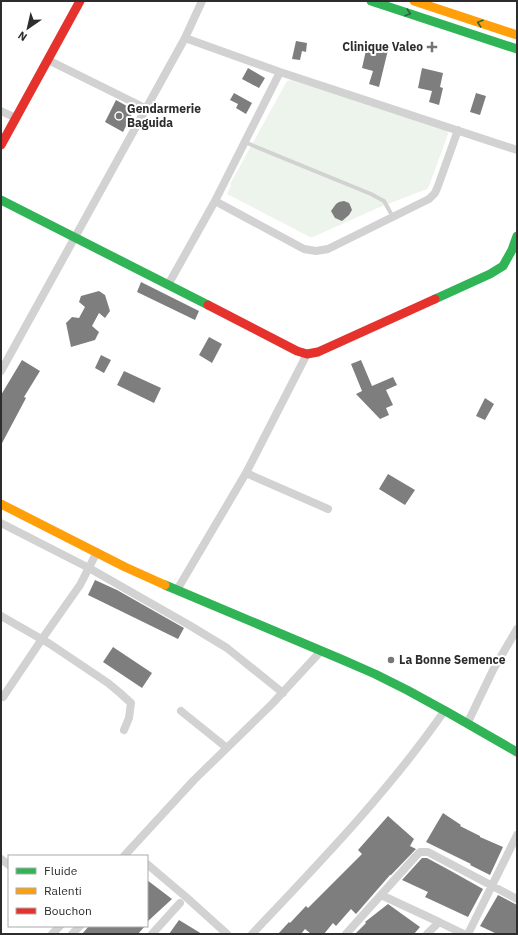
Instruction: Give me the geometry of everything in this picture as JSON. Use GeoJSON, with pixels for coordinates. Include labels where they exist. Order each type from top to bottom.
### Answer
{"type":"FeatureCollection","features":[{"type":"Feature","properties":{"kind":"main road"},"geometry":{"type":"LineString","coordinates":[[1,145],[80,1]]}},
{"type":"Feature","properties":{"kind":"main road"},"geometry":{"type":"LineString","coordinates":[[371,1],[517,49]]}},
{"type":"Feature","properties":{"kind":"main road"},"geometry":{"type":"LineString","coordinates":[[414,1],[517,35]]}},
{"type":"Feature","properties":{"kind":"main road"},"geometry":{"type":"LineString","coordinates":[[1,200],[297,352],[307,354],[318,352],[490,274],[503,266],[512,250],[517,236]]}},
{"type":"Feature","properties":{"kind":"main road"},"geometry":{"type":"LineString","coordinates":[[1,504],[125,567],[354,664],[446,710],[517,752]]}},
{"type":"Feature","properties":{"kind":"street"},"geometry":{"type":"LineString","coordinates":[[1,371],[147,109],[185,38],[202,1]]}},
{"type":"Feature","properties":{"kind":"street"},"geometry":{"type":"LineString","coordinates":[[185,38],[280,72],[517,150]]}},
{"type":"Feature","properties":{"kind":"street"},"geometry":{"type":"LineString","coordinates":[[48,60],[147,109]]}},
{"type":"Feature","properties":{"kind":"street"},"geometry":{"type":"LineString","coordinates":[[168,285],[215,201],[280,72]]}},
{"type":"Feature","properties":{"kind":"street"},"geometry":{"type":"LineString","coordinates":[[1,111],[16,118]]}},
{"type":"Feature","properties":{"kind":"street"},"geometry":{"type":"LineString","coordinates":[[215,201],[304,250],[316,251],[328,249],[429,200],[434,194],[458,130]]}},
{"type":"Feature","properties":{"kind":"street"},"geometry":{"type":"LineString","coordinates":[[177,590],[246,473],[307,354]]}},
{"type":"Feature","properties":{"kind":"street"},"geometry":{"type":"LineString","coordinates":[[246,473],[328,509]]}},
{"type":"Feature","properties":{"kind":"street"},"geometry":{"type":"LineString","coordinates":[[1,524],[89,568],[189,625],[227,648],[283,693]]}},
{"type":"Feature","properties":{"kind":"street"},"geometry":{"type":"LineString","coordinates":[[3,697],[80,585],[97,552]]}},
{"type":"Feature","properties":{"kind":"street"},"geometry":{"type":"LineString","coordinates":[[1,616],[42,639],[108,683],[131,703],[129,718],[124,730]]}},
{"type":"Feature","properties":{"kind":"street"},"geometry":{"type":"LineString","coordinates":[[468,722],[494,670],[517,629]]}},
{"type":"Feature","properties":{"kind":"street"},"geometry":{"type":"LineString","coordinates":[[129,854],[194,780],[283,693],[321,651]]}},
{"type":"Feature","properties":{"kind":"street"},"geometry":{"type":"LineString","coordinates":[[252,934],[367,810],[446,710]]}},
{"type":"Feature","properties":{"kind":"street"},"geometry":{"type":"LineString","coordinates":[[181,711],[227,748]]}},
{"type":"Feature","properties":{"kind":"street"},"geometry":{"type":"LineString","coordinates":[[468,934],[517,836]]}},
{"type":"Feature","properties":{"kind":"street"},"geometry":{"type":"LineString","coordinates":[[346,934],[420,852],[428,852],[517,899]]}},
{"type":"Feature","properties":{"kind":"street"},"geometry":{"type":"LineString","coordinates":[[148,865],[227,934]]}},
{"type":"Feature","properties":{"kind":"street"},"geometry":{"type":"LineString","coordinates":[[381,895],[464,934]]}},
{"type":"Feature","properties":{"kind":"street"},"geometry":{"type":"LineString","coordinates":[[152,934],[180,903]]}},
{"type":"Feature","properties":{"kind":"street"},"geometry":{"type":"LineString","coordinates":[[427,934],[439,922]]}},
{"type":"Feature","properties":{"kind":"lane"},"geometry":{"type":"LineString","coordinates":[[245,142],[371,194],[384,201],[393,217]]}},
{"type":"Feature","properties":{"kind":"shaded area"},"geometry":{"type":"Polygon","coordinates":[[[291,80],[447,127],[448,134],[427,189],[380,207],[313,237],[310,237],[227,194],[231,186],[230,184],[287,81],[291,80]]]}},
{"type":"Feature","properties":{"kind":"building"},"geometry":{"type":"Polygon","coordinates":[[[296,41],[307,43],[306,52],[302,51],[300,60],[292,59],[296,41]]]}},
{"type":"Feature","properties":{"kind":"building"},"geometry":{"type":"Polygon","coordinates":[[[367,46],[388,50],[379,87],[369,84],[373,71],[362,68],[367,46]]]}},
{"type":"Feature","properties":{"kind":"building"},"geometry":{"type":"Polygon","coordinates":[[[248,68],[265,78],[259,88],[242,79],[248,68]]]}},
{"type":"Feature","properties":{"kind":"building"},"geometry":{"type":"Polygon","coordinates":[[[422,68],[443,73],[440,87],[443,88],[439,105],[429,102],[432,91],[418,88],[422,68]]]}},
{"type":"Feature","properties":{"kind":"building"},"geometry":{"type":"Polygon","coordinates":[[[234,93],[252,103],[246,114],[236,108],[238,104],[230,100],[234,93]]]}},
{"type":"Feature","properties":{"kind":"building"},"geometry":{"type":"Polygon","coordinates":[[[476,93],[486,96],[480,115],[470,112],[476,93]]]}},
{"type":"Feature","properties":{"kind":"building","name":"Gendarmerie Baguida"},"geometry":{"type":"Polygon","coordinates":[[[116,100],[134,110],[123,132],[105,122],[116,100]]]}},
{"type":"Feature","properties":{"kind":"building"},"geometry":{"type":"Polygon","coordinates":[[[344,201],[349,203],[352,210],[342,221],[335,218],[331,211],[336,204],[344,201]]]}},
{"type":"Feature","properties":{"kind":"building"},"geometry":{"type":"Polygon","coordinates":[[[141,282],[199,311],[195,320],[137,292],[141,282]]]}},
{"type":"Feature","properties":{"kind":"building"},"geometry":{"type":"Polygon","coordinates":[[[99,291],[105,295],[110,311],[105,318],[99,313],[92,326],[99,332],[95,340],[71,347],[66,323],[72,317],[79,318],[85,307],[79,302],[81,296],[99,291]]]}},
{"type":"Feature","properties":{"kind":"building"},"geometry":{"type":"Polygon","coordinates":[[[209,337],[222,344],[212,363],[199,355],[209,337]]]}},
{"type":"Feature","properties":{"kind":"building"},"geometry":{"type":"Polygon","coordinates":[[[101,355],[111,360],[104,373],[95,368],[101,355]]]}},
{"type":"Feature","properties":{"kind":"building"},"geometry":{"type":"Polygon","coordinates":[[[22,360],[40,371],[24,397],[26,398],[1,445],[1,395],[22,360]]]}},
{"type":"Feature","properties":{"kind":"building"},"geometry":{"type":"Polygon","coordinates":[[[361,360],[372,386],[393,377],[397,385],[386,390],[393,405],[386,408],[389,415],[380,419],[356,394],[362,391],[351,364],[361,360]]]}},
{"type":"Feature","properties":{"kind":"building"},"geometry":{"type":"Polygon","coordinates":[[[124,371],[161,388],[154,403],[117,385],[124,371]]]}},
{"type":"Feature","properties":{"kind":"building"},"geometry":{"type":"Polygon","coordinates":[[[485,398],[494,404],[485,420],[476,416],[485,398]]]}},
{"type":"Feature","properties":{"kind":"building"},"geometry":{"type":"Polygon","coordinates":[[[388,474],[415,490],[405,505],[379,489],[388,474]]]}},
{"type":"Feature","properties":{"kind":"building"},"geometry":{"type":"Polygon","coordinates":[[[95,580],[117,590],[184,628],[178,639],[88,595],[95,580]]]}},
{"type":"Feature","properties":{"kind":"building"},"geometry":{"type":"Polygon","coordinates":[[[113,647],[152,673],[142,688],[103,662],[113,647]]]}},
{"type":"Feature","properties":{"kind":"building"},"geometry":{"type":"Polygon","coordinates":[[[443,813],[461,825],[460,826],[503,847],[490,875],[426,842],[443,813]]]}},
{"type":"Feature","properties":{"kind":"building"},"geometry":{"type":"Polygon","coordinates":[[[388,816],[414,839],[410,846],[416,849],[390,875],[356,914],[351,909],[336,926],[333,923],[324,934],[311,934],[305,929],[301,934],[278,934],[306,906],[308,908],[362,854],[358,850],[388,816]]]}},
{"type":"Feature","properties":{"kind":"building"},"geometry":{"type":"Polygon","coordinates":[[[422,858],[427,858],[483,889],[468,917],[425,897],[428,892],[402,880],[422,858]]]}},
{"type":"Feature","properties":{"kind":"building"},"geometry":{"type":"Polygon","coordinates":[[[148,881],[172,899],[148,921],[148,881]]]}},
{"type":"Feature","properties":{"kind":"building"},"geometry":{"type":"Polygon","coordinates":[[[498,895],[517,905],[517,934],[497,934],[480,926],[498,895]]]}},
{"type":"Feature","properties":{"kind":"building"},"geometry":{"type":"Polygon","coordinates":[[[388,904],[420,927],[414,934],[355,934],[366,923],[365,922],[388,904]]]}},
{"type":"Feature","properties":{"kind":"building"},"geometry":{"type":"Polygon","coordinates":[[[179,920],[202,934],[169,934],[179,920]]]}},
{"type":"Feature","properties":{"kind":"building"},"geometry":{"type":"Polygon","coordinates":[[[88,927],[144,927],[138,934],[82,934],[88,927]]]}},
{"type":"Feature","properties":{"kind":"traffic: fast"},"geometry":{"type":"LineString","coordinates":[[371,1],[517,49]]}},
{"type":"Feature","properties":{"kind":"traffic: fast"},"geometry":{"type":"LineString","coordinates":[[1,200],[208,305]]}},
{"type":"Feature","properties":{"kind":"traffic: fast"},"geometry":{"type":"LineString","coordinates":[[435,299],[490,274],[503,266],[512,250],[517,236]]}},
{"type":"Feature","properties":{"kind":"traffic: fast"},"geometry":{"type":"LineString","coordinates":[[165,585],[375,674],[449,713],[517,752]]}},
{"type":"Feature","properties":{"kind":"traffic: slow"},"geometry":{"type":"LineString","coordinates":[[414,1],[517,35]]}},
{"type":"Feature","properties":{"kind":"traffic: slow"},"geometry":{"type":"LineString","coordinates":[[1,504],[125,567],[165,585]]}},
{"type":"Feature","properties":{"kind":"traffic: jam"},"geometry":{"type":"LineString","coordinates":[[1,145],[80,1]]}},
{"type":"Feature","properties":{"kind":"traffic: jam"},"geometry":{"type":"LineString","coordinates":[[208,305],[297,351],[307,354],[318,352],[435,299]]}},
{"type":"Feature","properties":{"kind":"place","name":"Clinique Valeo"},"geometry":{"type":"Point","coordinates":[432,47]}},
{"type":"Feature","properties":{"kind":"place","name":"Gendarmerie Baguida"},"geometry":{"type":"Point","coordinates":[119,116]}},
{"type":"Feature","properties":{"kind":"place","name":"La Bonne Semence"},"geometry":{"type":"Point","coordinates":[391,660]}}]}
